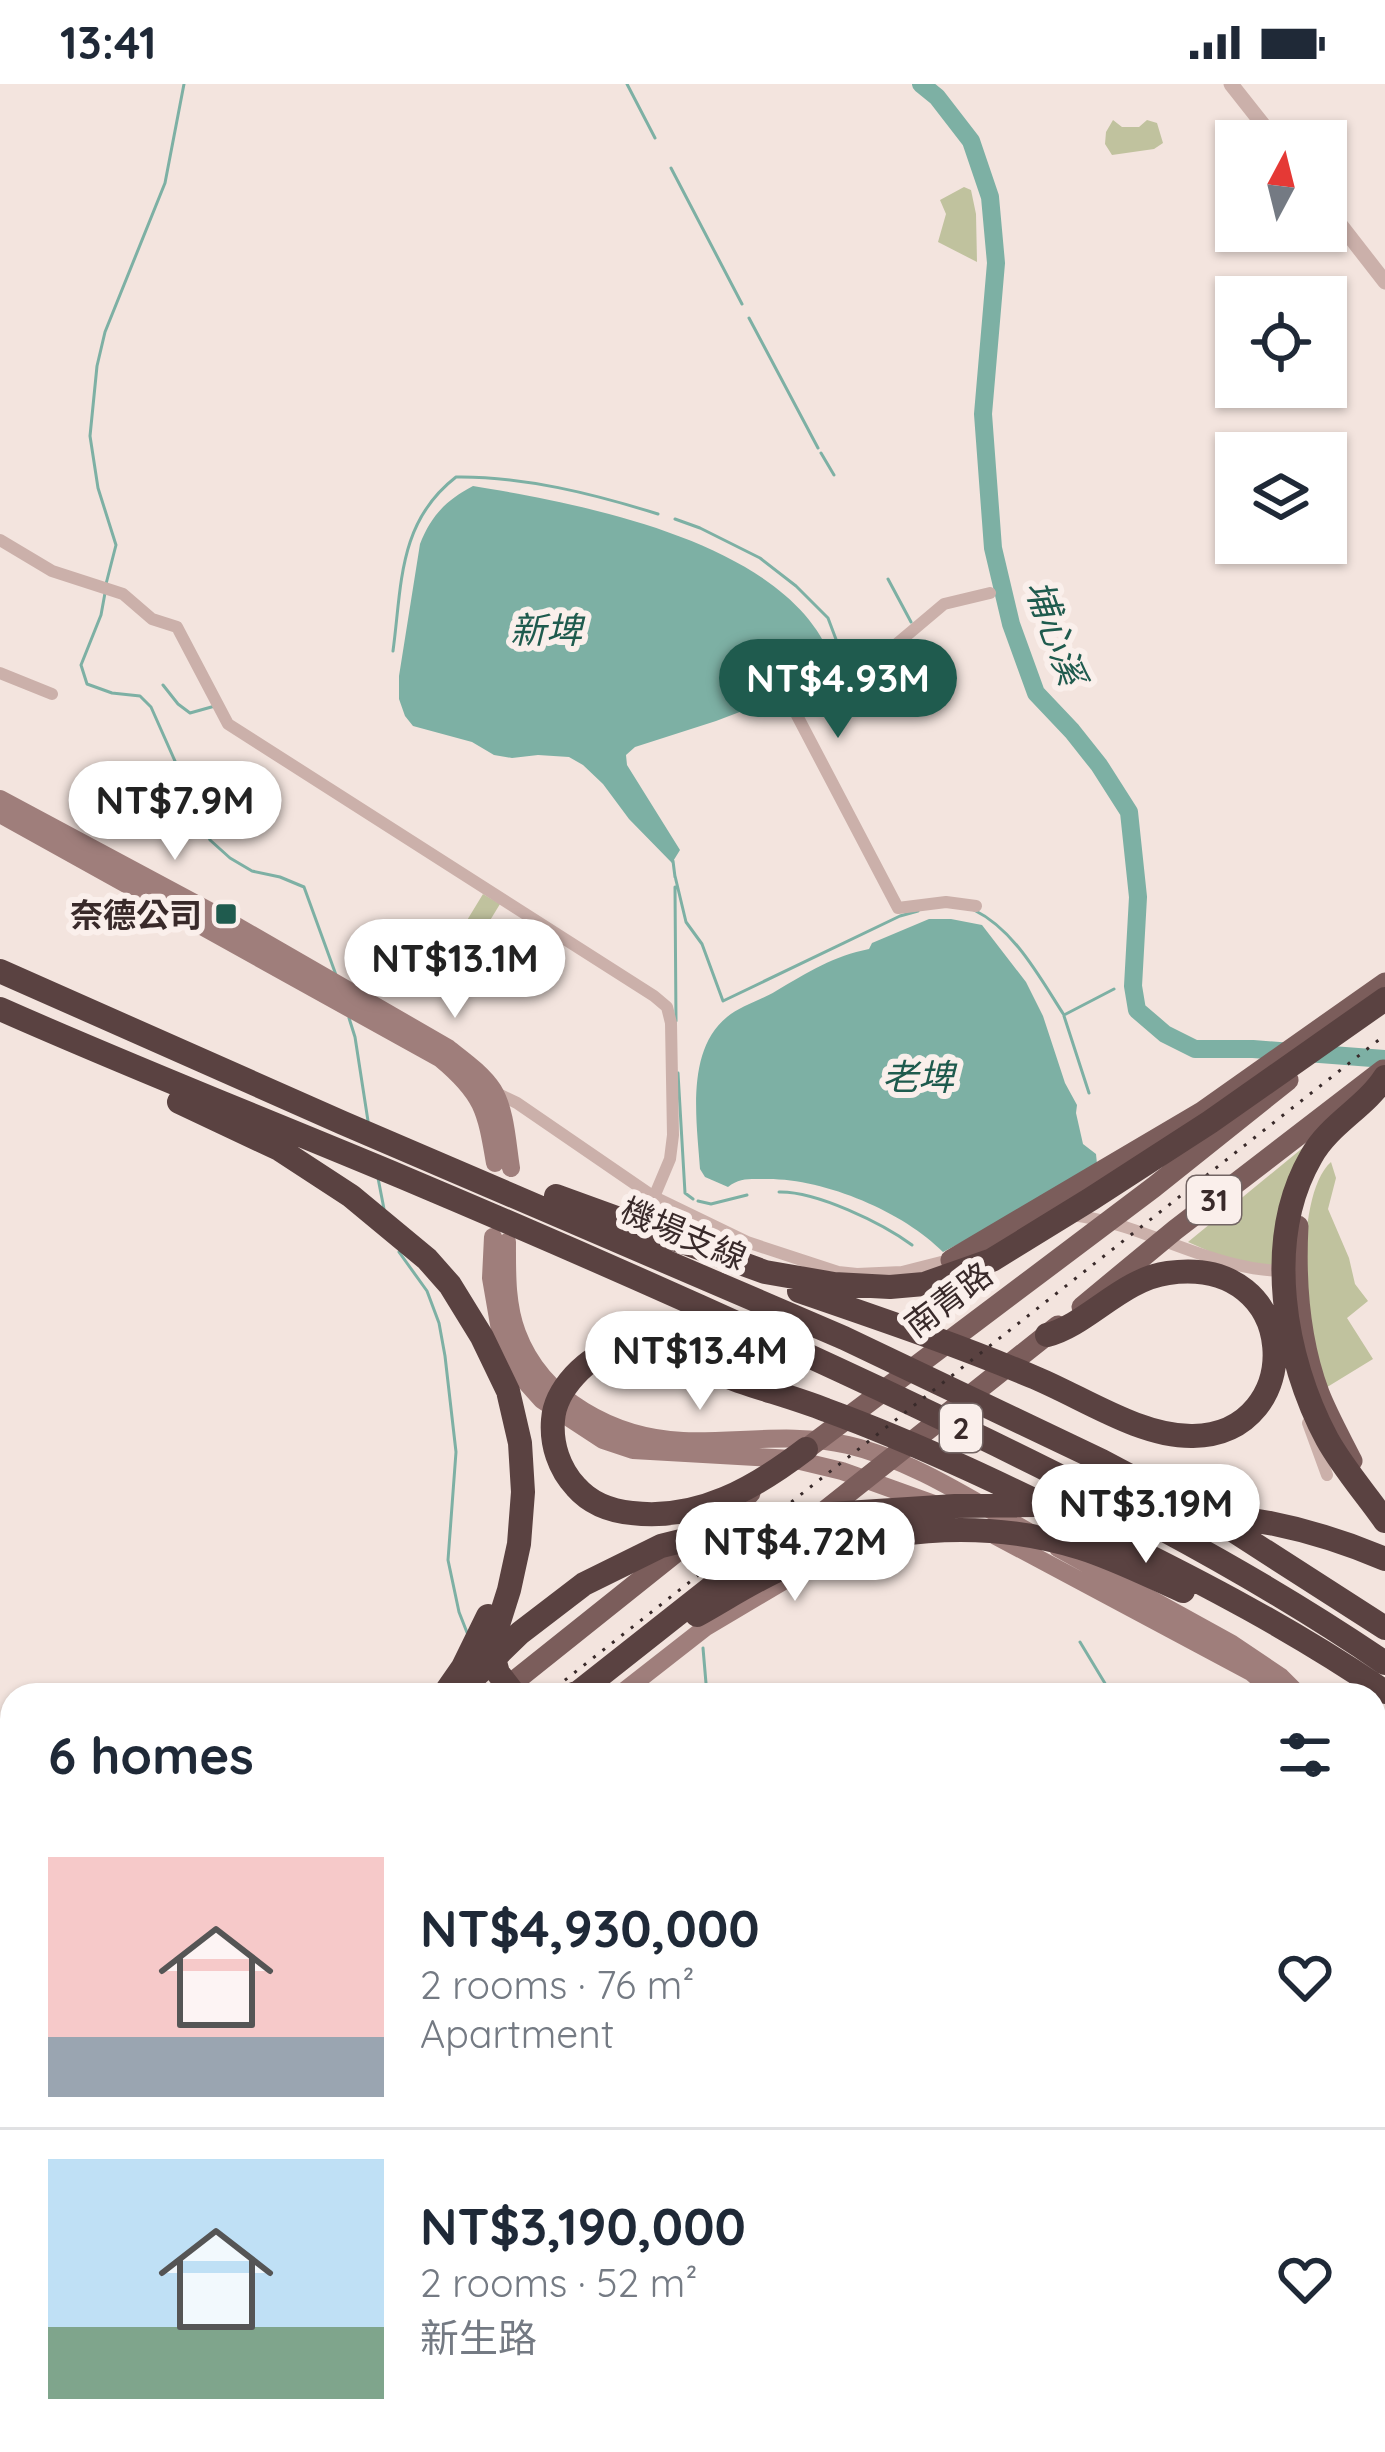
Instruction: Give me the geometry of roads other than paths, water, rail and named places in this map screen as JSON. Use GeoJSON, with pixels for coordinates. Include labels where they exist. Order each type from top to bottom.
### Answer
{"type":"FeatureCollection","features":[{"type":"Feature","properties":{"kind":"highway","name":"機場支線"},"geometry":{"type":"LineString","coordinates":[[0,971],[394,1141],[501,1177],[1102,1460],[1234,1532],[1385,1628]]}},
{"type":"Feature","properties":{"kind":"highway"},"geometry":{"type":"LineString","coordinates":[[731,1262],[805,1280],[890,1287],[924,1284],[992,1260],[1210,1122],[1385,1001]]}},
{"type":"Feature","properties":{"kind":"highway","name":"機場支線"},"geometry":{"type":"LineString","coordinates":[[0,1009],[476,1209],[506,1236],[828,1365],[1088,1488],[1218,1559],[1385,1664]]}},
{"type":"Feature","properties":{"kind":"highway"},"geometry":{"type":"LineString","coordinates":[[45,1029],[150,1090],[279,1149],[351,1196],[427,1259],[450,1286],[497,1366],[520,1443],[523,1492],[516,1565],[492,1640],[499,1673],[506,1683]]}},
{"type":"Feature","properties":{"kind":"highway"},"geometry":{"type":"LineString","coordinates":[[1385,1073],[1376,1090],[1318,1144],[1306,1163],[1287,1227],[1285,1297],[1296,1358],[1313,1410],[1336,1453],[1385,1521]]}},
{"type":"Feature","properties":{"kind":"highway"},"geometry":{"type":"LineString","coordinates":[[501,1177],[782,1285],[922,1333],[1149,1430],[1195,1436],[1228,1429],[1250,1412],[1269,1386],[1276,1351],[1269,1321],[1240,1285],[1220,1275],[1191,1271],[1163,1273],[1113,1297],[1064,1331],[1047,1335]]}},
{"type":"Feature","properties":{"kind":"highway"},"geometry":{"type":"LineString","coordinates":[[806,1449],[746,1489],[694,1511],[659,1516],[622,1512],[579,1490],[559,1460],[553,1415],[568,1384],[593,1360],[614,1351],[634,1350],[669,1358],[826,1410],[1006,1486],[1223,1595],[1322,1649],[1368,1683]]}},
{"type":"Feature","properties":{"kind":"highway"},"geometry":{"type":"LineString","coordinates":[[450,1683],[480,1636],[507,1550],[511,1460],[497,1366]]}},
{"type":"Feature","properties":{"kind":"highway"},"geometry":{"type":"LineString","coordinates":[[590,1683],[812,1508],[836,1502]]}},
{"type":"Feature","properties":{"kind":"highway"},"geometry":{"type":"LineString","coordinates":[[468,1683],[520,1633],[584,1584],[661,1546],[745,1525],[815,1515],[1030,1505],[1222,1516],[1345,1542],[1385,1559]]}},
{"type":"Feature","properties":{"kind":"highway"},"geometry":{"type":"LineString","coordinates":[[697,1615],[778,1570],[856,1542],[896,1533],[964,1529],[1017,1534],[1094,1552],[1183,1591],[1360,1683]]}},
{"type":"Feature","properties":{"kind":"main road"},"geometry":{"type":"LineString","coordinates":[[0,800],[226,920],[320,983]]}},
{"type":"Feature","properties":{"kind":"main road"},"geometry":{"type":"LineString","coordinates":[[0,814],[448,1048],[494,1092],[506,1131],[501,1177]]}},
{"type":"Feature","properties":{"kind":"main road","name":"31"},"geometry":{"type":"LineString","coordinates":[[951,1260],[1067,1205],[1385,982]]}},
{"type":"Feature","properties":{"kind":"main road","name":"南青路"},"geometry":{"type":"LineString","coordinates":[[512,1683],[1385,1001]]}},
{"type":"Feature","properties":{"kind":"main road"},"geometry":{"type":"LineString","coordinates":[[372,1012],[469,1082],[485,1114],[501,1177]]}},
{"type":"Feature","properties":{"kind":"main road","name":"31"},"geometry":{"type":"LineString","coordinates":[[603,1683],[697,1615],[1175,1230],[1385,1073]]}},
{"type":"Feature","properties":{"kind":"main road"},"geometry":{"type":"LineString","coordinates":[[1352,1461],[1320,1394],[1308,1355],[1295,1271],[1298,1222],[1304,1196],[1330,1147],[1385,1096]]}},
{"type":"Feature","properties":{"kind":"main road"},"geometry":{"type":"LineString","coordinates":[[506,1236],[491,1278],[500,1330],[525,1381],[542,1400],[603,1440],[633,1450],[792,1459],[948,1498],[1232,1644],[1287,1683]]}},
{"type":"Feature","properties":{"kind":"main road"},"geometry":{"type":"LineString","coordinates":[[634,1683],[706,1627],[786,1578],[913,1538],[928,1528],[948,1498]]}},
{"type":"Feature","properties":{"kind":"main road"},"geometry":{"type":"LineString","coordinates":[[948,1498],[1264,1683]]}},
{"type":"Feature","properties":{"kind":"street"},"geometry":{"type":"LineString","coordinates":[[1231,84],[1259,120]]}},
{"type":"Feature","properties":{"kind":"street"},"geometry":{"type":"LineString","coordinates":[[1347,233],[1385,282]]}},
{"type":"Feature","properties":{"kind":"street"},"geometry":{"type":"LineString","coordinates":[[0,540],[52,571],[122,594],[152,619],[177,626],[228,724],[667,1007],[673,1135],[670,1159],[654,1197]]}},
{"type":"Feature","properties":{"kind":"street"},"geometry":{"type":"LineString","coordinates":[[976,906],[946,902],[898,908],[791,704],[848,685],[944,604],[990,593]]}},
{"type":"Feature","properties":{"kind":"street"},"geometry":{"type":"LineString","coordinates":[[0,673],[52,694]]}},
{"type":"Feature","properties":{"kind":"street"},"geometry":{"type":"LineString","coordinates":[[469,1082],[517,1102],[654,1197],[746,1242],[857,1274],[902,1272],[951,1260]]}},
{"type":"Feature","properties":{"kind":"street"},"geometry":{"type":"LineString","coordinates":[[1067,1205],[1221,1260],[1269,1271],[1295,1271]]}},
{"type":"Feature","properties":{"kind":"street"},"geometry":{"type":"LineString","coordinates":[[1269,1271],[1290,1373],[1327,1475]]}},
{"type":"Feature","properties":{"kind":"water","name":"新埤"},"geometry":{"type":"Polygon","coordinates":[[[473,486],[623,518],[728,558],[773,586],[809,619],[832,660],[826,676],[811,685],[635,747],[626,755],[627,765],[680,850],[672,863],[603,784],[569,757],[494,755],[472,742],[413,726],[405,716],[399,676],[420,544],[440,510],[473,486]]]}},
{"type":"Feature","properties":{"kind":"water","name":"老埤"},"geometry":{"type":"Polygon","coordinates":[[[929,919],[982,925],[1026,982],[1077,1105],[1083,1144],[1096,1154],[1097,1164],[943,1252],[884,1210],[835,1190],[763,1179],[728,1187],[705,1177],[700,1169],[697,1089],[699,1068],[714,1031],[732,1013],[810,971],[929,919]]]}},
{"type":"Feature","properties":{"kind":"waterway"},"geometry":{"type":"LineString","coordinates":[[106,584],[116,545],[98,488],[90,436],[97,366],[105,332],[165,183],[184,84]]}},
{"type":"Feature","properties":{"kind":"waterway"},"geometry":{"type":"LineString","coordinates":[[627,84],[655,138]]}},
{"type":"Feature","properties":{"kind":"waterway","name":"埔心溪"},"geometry":{"type":"LineString","coordinates":[[921,84],[971,141],[990,197],[996,263],[983,414],[993,548],[1011,624],[1036,693],[1099,765],[1129,812],[1138,897],[1133,986],[1137,1010],[1165,1034],[1195,1049],[1385,1059]]}},
{"type":"Feature","properties":{"kind":"waterway"},"geometry":{"type":"LineString","coordinates":[[671,168],[742,304]]}},
{"type":"Feature","properties":{"kind":"waterway"},"geometry":{"type":"LineString","coordinates":[[749,318],[818,448]]}},
{"type":"Feature","properties":{"kind":"waterway"},"geometry":{"type":"LineString","coordinates":[[821,453],[834,475]]}},
{"type":"Feature","properties":{"kind":"waterway"},"geometry":{"type":"LineString","coordinates":[[393,651],[413,534],[437,495],[456,477],[558,488],[658,514]]}},
{"type":"Feature","properties":{"kind":"waterway"},"geometry":{"type":"LineString","coordinates":[[675,519],[760,558],[796,586],[828,618],[849,674]]}},
{"type":"Feature","properties":{"kind":"waterway"},"geometry":{"type":"LineString","coordinates":[[888,579],[911,622]]}},
{"type":"Feature","properties":{"kind":"waterway"},"geometry":{"type":"LineString","coordinates":[[105,593],[81,665],[87,684],[140,696],[151,707],[210,840],[252,871],[304,887],[336,975]]}},
{"type":"Feature","properties":{"kind":"waterway"},"geometry":{"type":"LineString","coordinates":[[163,685],[190,713],[215,706]]}},
{"type":"Feature","properties":{"kind":"waterway"},"geometry":{"type":"LineString","coordinates":[[673,861],[675,877]]}},
{"type":"Feature","properties":{"kind":"waterway"},"geometry":{"type":"LineString","coordinates":[[675,876],[686,922],[702,944],[723,1001],[918,911]]}},
{"type":"Feature","properties":{"kind":"waterway"},"geometry":{"type":"LineString","coordinates":[[675,887],[676,1021]]}},
{"type":"Feature","properties":{"kind":"waterway"},"geometry":{"type":"LineString","coordinates":[[974,910],[1014,942],[1064,1015],[1114,989]]}},
{"type":"Feature","properties":{"kind":"waterway"},"geometry":{"type":"LineString","coordinates":[[1064,1016],[1089,1093]]}},
{"type":"Feature","properties":{"kind":"waterway"},"geometry":{"type":"LineString","coordinates":[[349,1018],[368,1121]]}},
{"type":"Feature","properties":{"kind":"waterway"},"geometry":{"type":"LineString","coordinates":[[678,1073],[685,1193],[693,1199]]}},
{"type":"Feature","properties":{"kind":"waterway"},"geometry":{"type":"LineString","coordinates":[[378,1178],[384,1209]]}},
{"type":"Feature","properties":{"kind":"waterway"},"geometry":{"type":"LineString","coordinates":[[779,1192],[848,1210],[912,1245]]}},
{"type":"Feature","properties":{"kind":"waterway"},"geometry":{"type":"LineString","coordinates":[[698,1201],[711,1204],[747,1195]]}},
{"type":"Feature","properties":{"kind":"waterway"},"geometry":{"type":"LineString","coordinates":[[399,1252],[427,1291],[445,1356],[456,1452],[448,1560],[468,1635]]}},
{"type":"Feature","properties":{"kind":"waterway"},"geometry":{"type":"LineString","coordinates":[[1080,1642],[1105,1683]]}},
{"type":"Feature","properties":{"kind":"waterway"},"geometry":{"type":"LineString","coordinates":[[703,1648],[706,1683]]}},
{"type":"Feature","properties":{"kind":"railway"},"geometry":{"type":"LineString","coordinates":[[561,1683],[1385,1035]]}},
{"type":"Feature","properties":{"kind":"place","name":"奈德公司"},"geometry":{"type":"Point","coordinates":[226,914]}}]}
